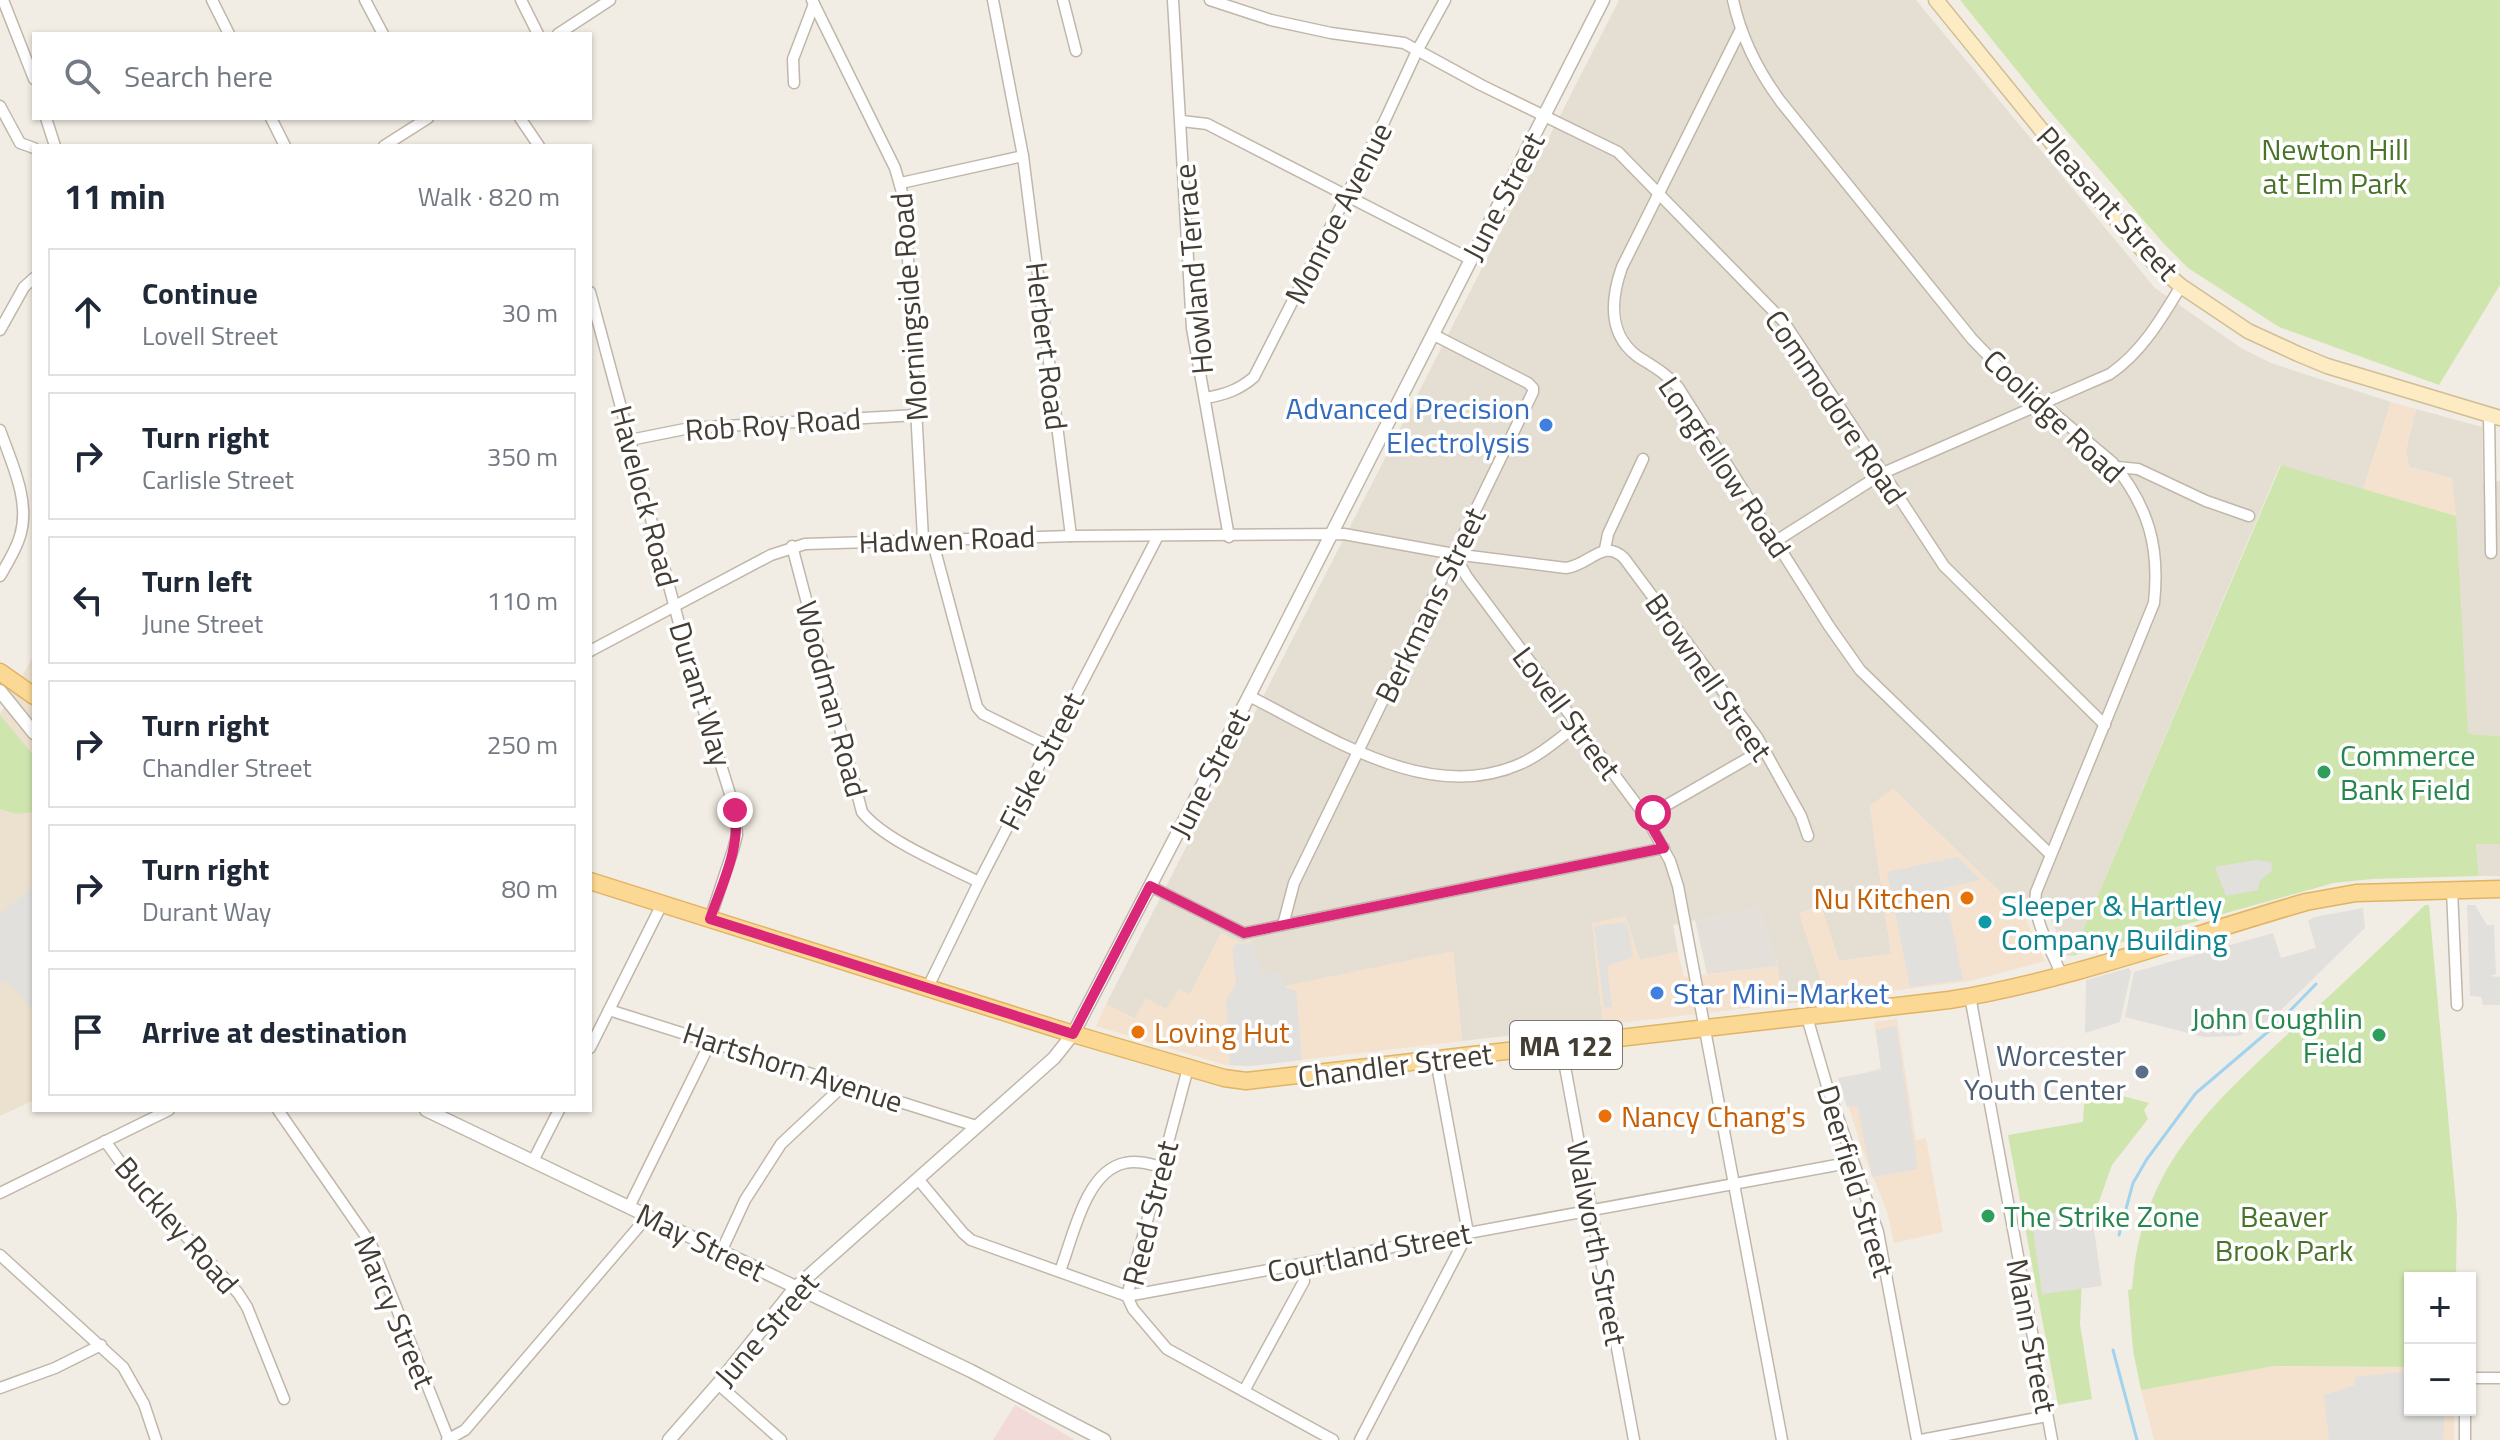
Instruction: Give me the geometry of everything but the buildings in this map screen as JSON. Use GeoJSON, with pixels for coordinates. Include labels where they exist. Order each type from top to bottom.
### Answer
{"type":"FeatureCollection","features":[{"type":"Feature","properties":{"kind":"main road","name":"Pleasant Street"},"geometry":{"type":"LineString","coordinates":[[1936,0],[2091,191],[2154,263],[2181,286],[2248,331],[2298,354],[2327,366],[2495,416]]}},
{"type":"Feature","properties":{"kind":"main road"},"geometry":{"type":"LineString","coordinates":[[0,672],[32,695]]}},
{"type":"Feature","properties":{"kind":"main road","name":"Chandler Street"},"geometry":{"type":"LineString","coordinates":[[592,882],[1073,1034],[1188,1068],[1246,1081],[1970,996],[2061,974],[2306,902],[2356,893],[2500,889]]}},
{"type":"Feature","properties":{"kind":"street"},"geometry":{"type":"LineString","coordinates":[[3,0],[32,74]]}},
{"type":"Feature","properties":{"kind":"street"},"geometry":{"type":"LineString","coordinates":[[212,0],[228,32]]}},
{"type":"Feature","properties":{"kind":"street"},"geometry":{"type":"LineString","coordinates":[[365,0],[382,32]]}},
{"type":"Feature","properties":{"kind":"street"},"geometry":{"type":"LineString","coordinates":[[521,0],[537,32]]}},
{"type":"Feature","properties":{"kind":"street"},"geometry":{"type":"LineString","coordinates":[[561,32],[610,0]]}},
{"type":"Feature","properties":{"kind":"street","name":"Herbert Road"},"geometry":{"type":"LineString","coordinates":[[993,0],[1023,156],[1071,536]]}},
{"type":"Feature","properties":{"kind":"street"},"geometry":{"type":"LineString","coordinates":[[1063,0],[1076,51]]}},
{"type":"Feature","properties":{"kind":"street","name":"Howland Terrace"},"geometry":{"type":"LineString","coordinates":[[1173,0],[1192,328],[1229,537]]}},
{"type":"Feature","properties":{"kind":"street","name":"Commodore Road"},"geometry":{"type":"LineString","coordinates":[[1210,0],[1271,20],[1316,30],[1404,43],[1618,152],[1784,322],[1944,566],[2105,725]]}},
{"type":"Feature","properties":{"kind":"street","name":"Monroe Avenue"},"geometry":{"type":"LineString","coordinates":[[1205,398],[1243,387],[1254,377],[1445,0]]}},
{"type":"Feature","properties":{"kind":"street","name":"June Street"},"geometry":{"type":"LineString","coordinates":[[669,1440],[795,1288],[1054,1058],[1073,1034],[1249,696],[1603,0]]}},
{"type":"Feature","properties":{"kind":"street","name":"Coolidge Road"},"geometry":{"type":"LineString","coordinates":[[1733,0],[1741,29],[1764,80],[1785,107],[1964,330],[2002,370],[2116,467],[2138,500],[2148,524],[2155,548],[2154,603],[2039,881],[2034,905],[2061,974]]}},
{"type":"Feature","properties":{"kind":"street"},"geometry":{"type":"LineString","coordinates":[[794,83],[793,59],[813,2]]}},
{"type":"Feature","properties":{"kind":"street","name":"Morningside Road"},"geometry":{"type":"LineString","coordinates":[[813,2],[901,183],[905,203],[917,415],[928,539],[977,707],[983,714],[1048,746]]}},
{"type":"Feature","properties":{"kind":"street","name":"Longfellow Road"},"geometry":{"type":"LineString","coordinates":[[1741,29],[1622,266],[1612,305],[1617,329],[1635,354],[1664,372],[1678,387],[1860,670],[2050,854]]}},
{"type":"Feature","properties":{"kind":"street"},"geometry":{"type":"LineString","coordinates":[[0,106],[20,143],[32,147]]}},
{"type":"Feature","properties":{"kind":"street"},"geometry":{"type":"LineString","coordinates":[[47,120],[54,144]]}},
{"type":"Feature","properties":{"kind":"street"},"geometry":{"type":"LineString","coordinates":[[272,120],[284,144]]}},
{"type":"Feature","properties":{"kind":"street"},"geometry":{"type":"LineString","coordinates":[[387,144],[425,120]]}},
{"type":"Feature","properties":{"kind":"street"},"geometry":{"type":"LineString","coordinates":[[521,120],[538,144]]}},
{"type":"Feature","properties":{"kind":"street"},"geometry":{"type":"LineString","coordinates":[[1182,121],[1207,124],[1470,259]]}},
{"type":"Feature","properties":{"kind":"street"},"geometry":{"type":"LineString","coordinates":[[901,183],[1023,156]]}},
{"type":"Feature","properties":{"kind":"street"},"geometry":{"type":"LineString","coordinates":[[0,330],[17,298],[32,280]]}},
{"type":"Feature","properties":{"kind":"street"},"geometry":{"type":"LineString","coordinates":[[1776,541],[1883,473],[2110,374],[2124,365],[2157,325],[2181,286]]}},
{"type":"Feature","properties":{"kind":"street","name":"Havelock Road"},"geometry":{"type":"LineString","coordinates":[[592,299],[675,608]]}},
{"type":"Feature","properties":{"kind":"street","name":"Berkmans Street"},"geometry":{"type":"LineString","coordinates":[[1283,925],[1294,883],[1533,388],[1434,335]]}},
{"type":"Feature","properties":{"kind":"street","name":"Rob Roy Road"},"geometry":{"type":"LineString","coordinates":[[630,440],[690,428],[917,415]]}},
{"type":"Feature","properties":{"kind":"street"},"geometry":{"type":"LineString","coordinates":[[2491,553],[2495,416]]}},
{"type":"Feature","properties":{"kind":"street"},"geometry":{"type":"LineString","coordinates":[[0,430],[17,478],[23,516],[21,534],[0,576]]}},
{"type":"Feature","properties":{"kind":"street"},"geometry":{"type":"LineString","coordinates":[[1331,536],[1344,534],[1454,554],[1566,568],[1582,564],[1605,549],[1608,534],[1643,459]]}},
{"type":"Feature","properties":{"kind":"street"},"geometry":{"type":"LineString","coordinates":[[2116,467],[2138,469],[2206,501],[2249,516]]}},
{"type":"Feature","properties":{"kind":"street","name":"Hadwen Road"},"geometry":{"type":"LineString","coordinates":[[592,650],[792,546],[1071,536],[1331,536]]}},
{"type":"Feature","properties":{"kind":"street","name":"Fiske Street"},"geometry":{"type":"LineString","coordinates":[[928,987],[1048,746],[1158,536]]}},
{"type":"Feature","properties":{"kind":"street","name":"Woodman Road"},"geometry":{"type":"LineString","coordinates":[[792,546],[862,812],[885,833],[979,882]]}},
{"type":"Feature","properties":{"kind":"street","name":"Brownell Street"},"geometry":{"type":"LineString","coordinates":[[1605,549],[1618,552],[1624,558],[1764,749],[1801,816],[1808,836]]}},
{"type":"Feature","properties":{"kind":"street","name":"Lovell Street"},"geometry":{"type":"LineString","coordinates":[[1454,554],[1467,577],[1646,817],[1664,848],[1678,886],[1782,1440]]}},
{"type":"Feature","properties":{"kind":"street","name":"Durant Way"},"geometry":{"type":"LineString","coordinates":[[675,608],[737,822],[733,850],[710,919]]}},
{"type":"Feature","properties":{"kind":"street"},"geometry":{"type":"LineString","coordinates":[[0,691],[32,731]]}},
{"type":"Feature","properties":{"kind":"street"},"geometry":{"type":"LineString","coordinates":[[1249,696],[1360,751],[1426,773],[1477,775],[1520,764],[1540,754],[1576,726]]}},
{"type":"Feature","properties":{"kind":"street"},"geometry":{"type":"LineString","coordinates":[[1646,817],[1764,749]]}},
{"type":"Feature","properties":{"kind":"street"},"geometry":{"type":"LineString","coordinates":[[1150,886],[1244,933],[1664,848]]}},
{"type":"Feature","properties":{"kind":"street"},"geometry":{"type":"LineString","coordinates":[[2452,890],[2457,1005]]}},
{"type":"Feature","properties":{"kind":"street"},"geometry":{"type":"LineString","coordinates":[[592,1044],[662,904]]}},
{"type":"Feature","properties":{"kind":"street","name":"Mann Street"},"geometry":{"type":"LineString","coordinates":[[1970,996],[2052,1440]]}},
{"type":"Feature","properties":{"kind":"street","name":"Hartshorn Avenue"},"geometry":{"type":"LineString","coordinates":[[609,1010],[976,1126]]}},
{"type":"Feature","properties":{"kind":"street","name":"Deerfield Street"},"geometry":{"type":"LineString","coordinates":[[1807,1017],[1878,1232],[1919,1440]]}},
{"type":"Feature","properties":{"kind":"street"},"geometry":{"type":"LineString","coordinates":[[629,1207],[711,1041]]}},
{"type":"Feature","properties":{"kind":"street","name":"Walworth Street"},"geometry":{"type":"LineString","coordinates":[[1561,1045],[1634,1440]]}},
{"type":"Feature","properties":{"kind":"street"},"geometry":{"type":"LineString","coordinates":[[1360,1440],[1468,1233],[1436,1060]]}},
{"type":"Feature","properties":{"kind":"street","name":"Reed Street"},"geometry":{"type":"LineString","coordinates":[[1188,1068],[1127,1296],[1133,1309],[1167,1349],[1333,1440]]}},
{"type":"Feature","properties":{"kind":"street"},"geometry":{"type":"LineString","coordinates":[[721,1252],[745,1200],[781,1144],[845,1084]]}},
{"type":"Feature","properties":{"kind":"street"},"geometry":{"type":"LineString","coordinates":[[0,1193],[165,1112]]}},
{"type":"Feature","properties":{"kind":"street","name":"Marcy Street"},"geometry":{"type":"LineString","coordinates":[[279,1112],[371,1244],[448,1440]]}},
{"type":"Feature","properties":{"kind":"street","name":"May Street"},"geometry":{"type":"LineString","coordinates":[[431,1112],[971,1371],[1104,1440]]}},
{"type":"Feature","properties":{"kind":"street"},"geometry":{"type":"LineString","coordinates":[[533,1161],[558,1112]]}},
{"type":"Feature","properties":{"kind":"street","name":"Buckley Road"},"geometry":{"type":"LineString","coordinates":[[105,1141],[129,1174],[238,1293],[247,1307],[284,1399]]}},
{"type":"Feature","properties":{"kind":"street"},"geometry":{"type":"LineString","coordinates":[[1060,1271],[1094,1183],[1103,1174],[1127,1162],[1162,1167]]}},
{"type":"Feature","properties":{"kind":"street","name":"Courtland Street"},"geometry":{"type":"LineString","coordinates":[[1127,1296],[1853,1162]]}},
{"type":"Feature","properties":{"kind":"street"},"geometry":{"type":"LineString","coordinates":[[918,1179],[971,1240],[1127,1296]]}},
{"type":"Feature","properties":{"kind":"street"},"geometry":{"type":"LineString","coordinates":[[448,1440],[465,1430],[647,1217]]}},
{"type":"Feature","properties":{"kind":"street"},"geometry":{"type":"LineString","coordinates":[[0,1255],[123,1367],[149,1417],[156,1440]]}},
{"type":"Feature","properties":{"kind":"street"},"geometry":{"type":"LineString","coordinates":[[1244,1391],[1304,1281],[1302,1265]]}},
{"type":"Feature","properties":{"kind":"street"},"geometry":{"type":"LineString","coordinates":[[0,1388],[55,1368],[101,1345]]}},
{"type":"Feature","properties":{"kind":"street"},"geometry":{"type":"LineString","coordinates":[[2476,1378],[2500,1378]]}},
{"type":"Feature","properties":{"kind":"street"},"geometry":{"type":"LineString","coordinates":[[718,1384],[781,1440]]}},
{"type":"Feature","properties":{"kind":"street"},"geometry":{"type":"LineString","coordinates":[[1919,1440],[2047,1416]]}},
{"type":"Feature","properties":{"kind":"street"},"geometry":{"type":"LineString","coordinates":[[2465,1416],[2465,1440]]}},
{"type":"Feature","properties":{"kind":"shaded area"},"geometry":{"type":"Polygon","coordinates":[[[1619,0],[1916,0],[2155,288],[2241,348],[2271,363],[2391,402],[2363,490],[2280,465],[2072,956],[2067,956],[2051,919],[2024,915],[1893,789],[1870,806],[1891,954],[1838,961],[1821,905],[1800,913],[1827,999],[1782,1004],[1777,960],[1695,920],[1673,925],[1678,952],[1640,960],[1592,923],[1603,1025],[1462,1041],[1453,952],[1252,993],[1250,940],[1242,943],[1221,933],[1190,994],[1166,1009],[1135,1019],[1106,1004],[1619,0]]]}},
{"type":"Feature","properties":{"kind":"shaded area"},"geometry":{"type":"Polygon","coordinates":[[[2391,402],[2416,409],[2406,450],[2409,467],[2452,478],[2456,516],[2363,490],[2391,402]]]}},
{"type":"Feature","properties":{"kind":"shaded area"},"geometry":{"type":"Polygon","coordinates":[[[2416,409],[2482,427],[2483,483],[2500,481],[2500,736],[2469,734],[2468,731],[2452,478],[2409,467],[2406,450],[2416,409]]]}},
{"type":"Feature","properties":{"kind":"shaded area"},"geometry":{"type":"Polygon","coordinates":[[[32,658],[32,1101],[0,1116],[0,714],[32,658]]]}},
{"type":"Feature","properties":{"kind":"shaded area"},"geometry":{"type":"Polygon","coordinates":[[[1893,789],[2024,915],[2045,961],[1970,981],[1827,999],[1799,913],[1821,905],[1839,961],[1891,954],[1870,806],[1893,789]]]}},
{"type":"Feature","properties":{"kind":"shaded area"},"geometry":{"type":"Polygon","coordinates":[[[2476,844],[2500,844],[2500,876],[2479,876],[2476,844]]]}},
{"type":"Feature","properties":{"kind":"shaded area"},"geometry":{"type":"Polygon","coordinates":[[[1957,857],[1981,880],[1944,888],[1963,980],[1910,987],[1887,872],[1957,857]]]}},
{"type":"Feature","properties":{"kind":"shaded area"},"geometry":{"type":"Polygon","coordinates":[[[2256,860],[2271,862],[2272,871],[2260,880],[2258,890],[2226,896],[2215,867],[2256,860]]]}},
{"type":"Feature","properties":{"kind":"shaded area"},"geometry":{"type":"Polygon","coordinates":[[[32,888],[32,1008],[5,980],[0,984],[0,914],[32,888]]]}},
{"type":"Feature","properties":{"kind":"shaded area"},"geometry":{"type":"Polygon","coordinates":[[[2467,905],[2475,905],[2487,925],[2494,925],[2496,974],[2490,976],[2500,977],[2500,1005],[2483,1005],[2481,997],[2470,996],[2467,905]]]}},
{"type":"Feature","properties":{"kind":"shaded area"},"geometry":{"type":"Polygon","coordinates":[[[1759,906],[1778,966],[1707,974],[1695,920],[1759,906]]]}},
{"type":"Feature","properties":{"kind":"shaded area"},"geometry":{"type":"Polygon","coordinates":[[[2363,908],[2365,928],[2274,1017],[2239,1036],[2204,1037],[2125,1017],[2134,972],[2273,933],[2281,958],[2316,948],[2308,921],[2314,917],[2363,908]]]}},
{"type":"Feature","properties":{"kind":"shaded area"},"geometry":{"type":"Polygon","coordinates":[[[1626,916],[1640,960],[1678,952],[1684,977],[1778,966],[1782,1004],[1603,1025],[1592,923],[1626,916]]]}},
{"type":"Feature","properties":{"kind":"shaded area"},"geometry":{"type":"Polygon","coordinates":[[[1627,922],[1633,957],[1607,966],[1612,1007],[1604,1007],[1594,926],[1627,922]]]}},
{"type":"Feature","properties":{"kind":"shaded area"},"geometry":{"type":"Polygon","coordinates":[[[1221,933],[1242,943],[1251,940],[1252,993],[1453,951],[1462,1041],[1251,1066],[1225,1065],[1096,1026],[1106,1004],[1134,1019],[1146,998],[1166,1009],[1179,989],[1190,994],[1221,933]]]}},
{"type":"Feature","properties":{"kind":"shaded area"},"geometry":{"type":"Polygon","coordinates":[[[1254,942],[1260,974],[1282,973],[1286,988],[1296,991],[1302,1060],[1251,1066],[1230,1065],[1226,999],[1236,984],[1232,949],[1236,944],[1254,942]]]}},
{"type":"Feature","properties":{"kind":"shaded area"},"geometry":{"type":"Polygon","coordinates":[[[2129,968],[2131,973],[2120,1022],[2085,1033],[2086,980],[2129,968]]]}},
{"type":"Feature","properties":{"kind":"shaded area"},"geometry":{"type":"Polygon","coordinates":[[[1897,1019],[1916,1140],[1926,1138],[1943,1232],[1894,1243],[1887,1211],[1864,1155],[1840,1080],[1881,1068],[1874,1022],[1897,1019]]]}},
{"type":"Feature","properties":{"kind":"shaded area"},"geometry":{"type":"Polygon","coordinates":[[[1896,1026],[1918,1169],[1872,1177],[1857,1106],[1847,1107],[1838,1078],[1881,1070],[1876,1030],[1896,1026]]]}},
{"type":"Feature","properties":{"kind":"shaded area"},"geometry":{"type":"Polygon","coordinates":[[[2091,1208],[2102,1286],[2042,1294],[2031,1216],[2091,1208]]]}},
{"type":"Feature","properties":{"kind":"shaded area"},"geometry":{"type":"Polygon","coordinates":[[[2265,1366],[2404,1367],[2404,1416],[2454,1416],[2454,1440],[2154,1440],[2141,1390],[2265,1366]]]}},
{"type":"Feature","properties":{"kind":"shaded area"},"geometry":{"type":"Polygon","coordinates":[[[2404,1372],[2404,1416],[2445,1416],[2443,1440],[2329,1440],[2324,1395],[2355,1385],[2355,1377],[2404,1372]]]}},
{"type":"Feature","properties":{"kind":"shaded area"},"geometry":{"type":"Polygon","coordinates":[[[1015,1405],[1075,1440],[993,1440],[1015,1405]]]}},
{"type":"Feature","properties":{"kind":"green space","name":"Newton Hill at Elm Park"},"geometry":{"type":"Polygon","coordinates":[[[1960,0],[2500,0],[2500,285],[2439,385],[2279,327],[2188,268],[2047,108],[1960,0]]]}},
{"type":"Feature","properties":{"kind":"green space"},"geometry":{"type":"Polygon","coordinates":[[[2281,465],[2456,516],[2468,731],[2470,734],[2500,736],[2500,844],[2476,844],[2479,876],[2334,883],[2072,956],[2281,465]]]}},
{"type":"Feature","properties":{"kind":"green space"},"geometry":{"type":"Polygon","coordinates":[[[0,715],[32,754],[32,812],[16,814],[0,809],[0,715]]]}},
{"type":"Feature","properties":{"kind":"green space","name":"Beaver Brook Park"},"geometry":{"type":"Polygon","coordinates":[[[2425,905],[2429,905],[2457,1215],[2456,1272],[2404,1272],[2404,1367],[2274,1366],[2141,1390],[2133,1350],[2128,1290],[2132,1289],[2138,1246],[2149,1208],[2164,1174],[2184,1144],[2232,1087],[2425,905]]]}},
{"type":"Feature","properties":{"kind":"green space"},"geometry":{"type":"Polygon","coordinates":[[[2085,1086],[2149,1103],[2144,1110],[2148,1119],[2112,1165],[2090,1227],[2082,1275],[2080,1324],[2092,1399],[2058,1405],[2008,1135],[2083,1122],[2085,1086]]]}},
{"type":"Feature","properties":{"kind":"waterway"},"geometry":{"type":"LineString","coordinates":[[2119,1235],[2133,1183],[2196,1093],[2277,1024],[2316,984]]}},
{"type":"Feature","properties":{"kind":"waterway"},"geometry":{"type":"LineString","coordinates":[[2113,1350],[2137,1440]]}},
{"type":"Feature","properties":{"kind":"place","name":"Advanced Precision Electrolysis"},"geometry":{"type":"Point","coordinates":[1546,425]}},
{"type":"Feature","properties":{"kind":"place","name":"Commerce Bank Field"},"geometry":{"type":"Point","coordinates":[2324,772]}},
{"type":"Feature","properties":{"kind":"place","name":"Nu Kitchen"},"geometry":{"type":"Point","coordinates":[1967,898]}},
{"type":"Feature","properties":{"kind":"place","name":"Sleeper & Hartley Company Building"},"geometry":{"type":"Point","coordinates":[1985,922]}},
{"type":"Feature","properties":{"kind":"place","name":"Star Mini-Market"},"geometry":{"type":"Point","coordinates":[1657,993]}},
{"type":"Feature","properties":{"kind":"place","name":"Loving Hut"},"geometry":{"type":"Point","coordinates":[1138,1032]}},
{"type":"Feature","properties":{"kind":"place","name":"John Coughlin Field"},"geometry":{"type":"Point","coordinates":[2379,1035]}},
{"type":"Feature","properties":{"kind":"place","name":"Worcester Youth Center"},"geometry":{"type":"Point","coordinates":[2142,1072]}},
{"type":"Feature","properties":{"kind":"place","name":"Nancy Chang's"},"geometry":{"type":"Point","coordinates":[1605,1116]}},
{"type":"Feature","properties":{"kind":"place","name":"The Strike Zone"},"geometry":{"type":"Point","coordinates":[1988,1216]}},
{"type":"Feature","properties":{"kind":"route"},"geometry":{"type":"LineString","coordinates":[[735,810],[737,835],[710,919],[1073,1034],[1150,886],[1244,933],[1664,848],[1646,817],[1653,813]]}}]}
